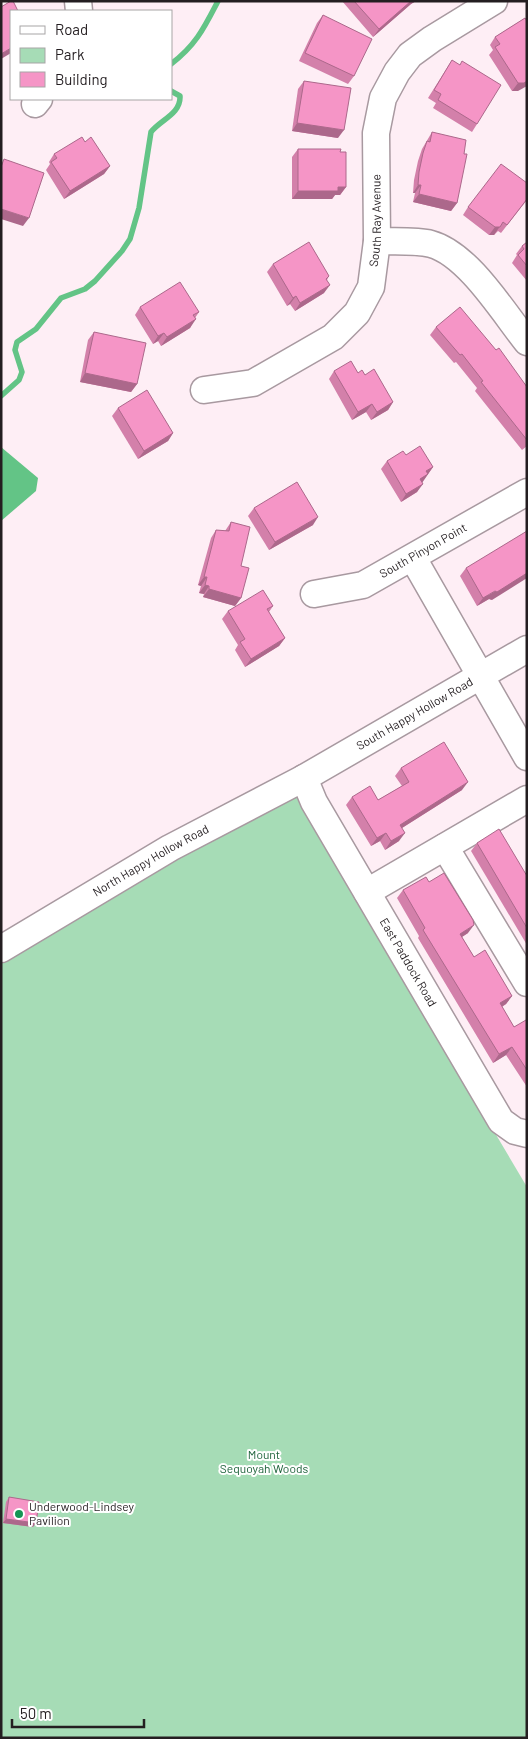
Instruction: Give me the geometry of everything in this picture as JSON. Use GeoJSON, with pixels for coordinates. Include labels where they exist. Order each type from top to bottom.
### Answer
{"type":"FeatureCollection","features":[{"type":"Feature","properties":{"kind":"street","name":"South Ray Avenue"},"geometry":{"type":"LineString","coordinates":[[204,390],[253,383],[333,337],[356,313],[371,287],[377,241],[376,132],[383,98],[397,72],[410,55],[432,39],[494,1]]}},
{"type":"Feature","properties":{"kind":"street"},"geometry":{"type":"LineString","coordinates":[[377,241],[431,244],[451,254],[470,271],[527,342]]}},
{"type":"Feature","properties":{"kind":"street","name":"South Pinyon Point"},"geometry":{"type":"LineString","coordinates":[[314,594],[363,585],[527,492]]}},
{"type":"Feature","properties":{"kind":"street"},"geometry":{"type":"LineString","coordinates":[[413,558],[527,757]]}},
{"type":"Feature","properties":{"kind":"street","name":"South Happy Hollow Road"},"geometry":{"type":"LineString","coordinates":[[304,778],[527,649]]}},
{"type":"Feature","properties":{"kind":"street","name":"East Paddock Road"},"geometry":{"type":"LineString","coordinates":[[304,778],[314,802],[501,1121],[515,1131],[527,1134]]}},
{"type":"Feature","properties":{"kind":"street","name":"North Happy Hollow Road"},"geometry":{"type":"LineString","coordinates":[[1,949],[170,848],[304,778]]}},
{"type":"Feature","properties":{"kind":"street"},"geometry":{"type":"LineString","coordinates":[[367,892],[527,799]]}},
{"type":"Feature","properties":{"kind":"street"},"geometry":{"type":"LineString","coordinates":[[445,847],[527,984]]}},
{"type":"Feature","properties":{"kind":"green space","name":"Mount Sequoyah Woods"},"geometry":{"type":"Polygon","coordinates":[[[304,778],[495,1133],[527,1187],[527,1738],[1,1738],[1,949],[304,778]]]}},
{"type":"Feature","properties":{"kind":"shaded area"},"geometry":{"type":"Polygon","coordinates":[[[1,447],[38,478],[36,491],[1,521],[1,447]]]}},
{"type":"Feature","properties":{"kind":"building"},"geometry":{"type":"Polygon","coordinates":[[[13,1],[18,10],[10,10],[10,49],[1,54],[1,7],[13,1]]]}},
{"type":"Feature","properties":{"kind":"building"},"geometry":{"type":"Polygon","coordinates":[[[354,1],[411,1],[379,29],[354,1]]]}},
{"type":"Feature","properties":{"kind":"building"},"geometry":{"type":"Polygon","coordinates":[[[323,15],[372,39],[354,76],[305,53],[323,15]]]}},
{"type":"Feature","properties":{"kind":"building"},"geometry":{"type":"Polygon","coordinates":[[[525,18],[527,21],[527,81],[518,83],[495,47],[500,44],[495,37],[525,18]]]}},
{"type":"Feature","properties":{"kind":"building"},"geometry":{"type":"Polygon","coordinates":[[[452,60],[460,65],[462,61],[501,85],[477,124],[438,100],[441,94],[434,90],[452,60]]]}},
{"type":"Feature","properties":{"kind":"building"},"geometry":{"type":"Polygon","coordinates":[[[304,81],[351,88],[344,130],[297,123],[304,81]]]}},
{"type":"Feature","properties":{"kind":"building"},"geometry":{"type":"Polygon","coordinates":[[[432,132],[466,140],[464,154],[467,154],[457,203],[419,194],[421,185],[418,185],[419,172],[423,153],[427,141],[430,142],[432,132]]]}},
{"type":"Feature","properties":{"kind":"building"},"geometry":{"type":"Polygon","coordinates":[[[82,137],[85,142],[91,137],[110,166],[70,191],[51,162],[57,158],[54,154],[82,137]]]}},
{"type":"Feature","properties":{"kind":"building"},"geometry":{"type":"Polygon","coordinates":[[[298,149],[341,149],[340,152],[346,152],[346,187],[338,187],[338,191],[298,191],[298,149]]]}},
{"type":"Feature","properties":{"kind":"building"},"geometry":{"type":"Polygon","coordinates":[[[4,159],[44,173],[29,218],[1,209],[1,167],[4,159]]]}},
{"type":"Feature","properties":{"kind":"building"},"geometry":{"type":"Polygon","coordinates":[[[501,164],[527,183],[527,199],[507,225],[503,222],[500,227],[495,227],[468,207],[501,164]]]}},
{"type":"Feature","properties":{"kind":"building"},"geometry":{"type":"Polygon","coordinates":[[[309,242],[329,276],[326,279],[330,285],[300,303],[296,296],[293,298],[273,264],[309,242]]]}},
{"type":"Feature","properties":{"kind":"building"},"geometry":{"type":"Polygon","coordinates":[[[527,242],[527,266],[518,255],[524,249],[522,246],[527,242]]]}},
{"type":"Feature","properties":{"kind":"building"},"geometry":{"type":"Polygon","coordinates":[[[180,282],[199,312],[193,315],[196,319],[167,337],[164,333],[158,336],[140,307],[180,282]]]}},
{"type":"Feature","properties":{"kind":"building"},"geometry":{"type":"Polygon","coordinates":[[[460,307],[496,350],[499,348],[527,387],[527,440],[481,382],[483,381],[462,354],[460,355],[436,327],[460,307]]]}},
{"type":"Feature","properties":{"kind":"building"},"geometry":{"type":"Polygon","coordinates":[[[94,332],[146,343],[137,384],[85,373],[94,332]]]}},
{"type":"Feature","properties":{"kind":"building"},"geometry":{"type":"Polygon","coordinates":[[[351,361],[358,373],[362,370],[365,375],[374,369],[393,402],[377,412],[372,404],[358,412],[334,371],[351,361]]]}},
{"type":"Feature","properties":{"kind":"building"},"geometry":{"type":"Polygon","coordinates":[[[147,390],[173,433],[144,451],[118,408],[147,390]]]}},
{"type":"Feature","properties":{"kind":"building"},"geometry":{"type":"Polygon","coordinates":[[[420,446],[433,467],[426,471],[428,474],[420,479],[423,484],[406,494],[387,461],[403,451],[406,455],[420,446]]]}},
{"type":"Feature","properties":{"kind":"building"},"geometry":{"type":"Polygon","coordinates":[[[297,482],[318,517],[275,542],[254,508],[297,482]]]}},
{"type":"Feature","properties":{"kind":"building"},"geometry":{"type":"Polygon","coordinates":[[[231,522],[250,527],[241,566],[249,568],[241,598],[209,589],[209,586],[205,585],[207,577],[204,577],[216,530],[229,531],[231,522]]]}},
{"type":"Feature","properties":{"kind":"building"},"geometry":{"type":"Polygon","coordinates":[[[527,531],[527,573],[497,592],[495,591],[483,598],[466,568],[527,531]]]}},
{"type":"Feature","properties":{"kind":"building"},"geometry":{"type":"Polygon","coordinates":[[[263,590],[273,606],[267,609],[285,638],[251,659],[240,642],[245,639],[228,611],[263,590]]]}},
{"type":"Feature","properties":{"kind":"building"},"geometry":{"type":"Polygon","coordinates":[[[444,742],[468,782],[400,825],[405,833],[391,841],[386,833],[377,838],[352,797],[370,786],[378,800],[409,782],[401,768],[444,742]]]}},
{"type":"Feature","properties":{"kind":"building"},"geometry":{"type":"Polygon","coordinates":[[[499,829],[527,876],[527,928],[477,843],[499,829]]]}},
{"type":"Feature","properties":{"kind":"building"},"geometry":{"type":"Polygon","coordinates":[[[444,873],[473,920],[474,925],[460,934],[474,957],[485,950],[512,996],[500,1003],[514,1027],[527,1021],[527,1070],[512,1047],[499,1054],[423,930],[425,928],[403,890],[426,877],[429,882],[444,873]]]}},
{"type":"Feature","properties":{"kind":"building","name":"Underwood-Lindsey Pavilion"},"geometry":{"type":"Polygon","coordinates":[[[9,1497],[39,1502],[36,1523],[6,1519],[9,1497]]]}},
{"type":"Feature","properties":{"kind":"waterway"},"geometry":{"type":"LineString","coordinates":[[172,63],[193,43],[204,28],[218,1]]}},
{"type":"Feature","properties":{"kind":"waterway"},"geometry":{"type":"LineString","coordinates":[[1,396],[19,380],[22,372],[15,350],[17,342],[36,329],[61,298],[85,289],[95,281],[122,251],[130,239],[139,208],[151,132],[174,112],[179,102],[180,96],[172,92]]}},
{"type":"Feature","properties":{"kind":"place","name":"Underwood-Lindsey Pavilion"},"geometry":{"type":"Point","coordinates":[19,1514]}}]}
